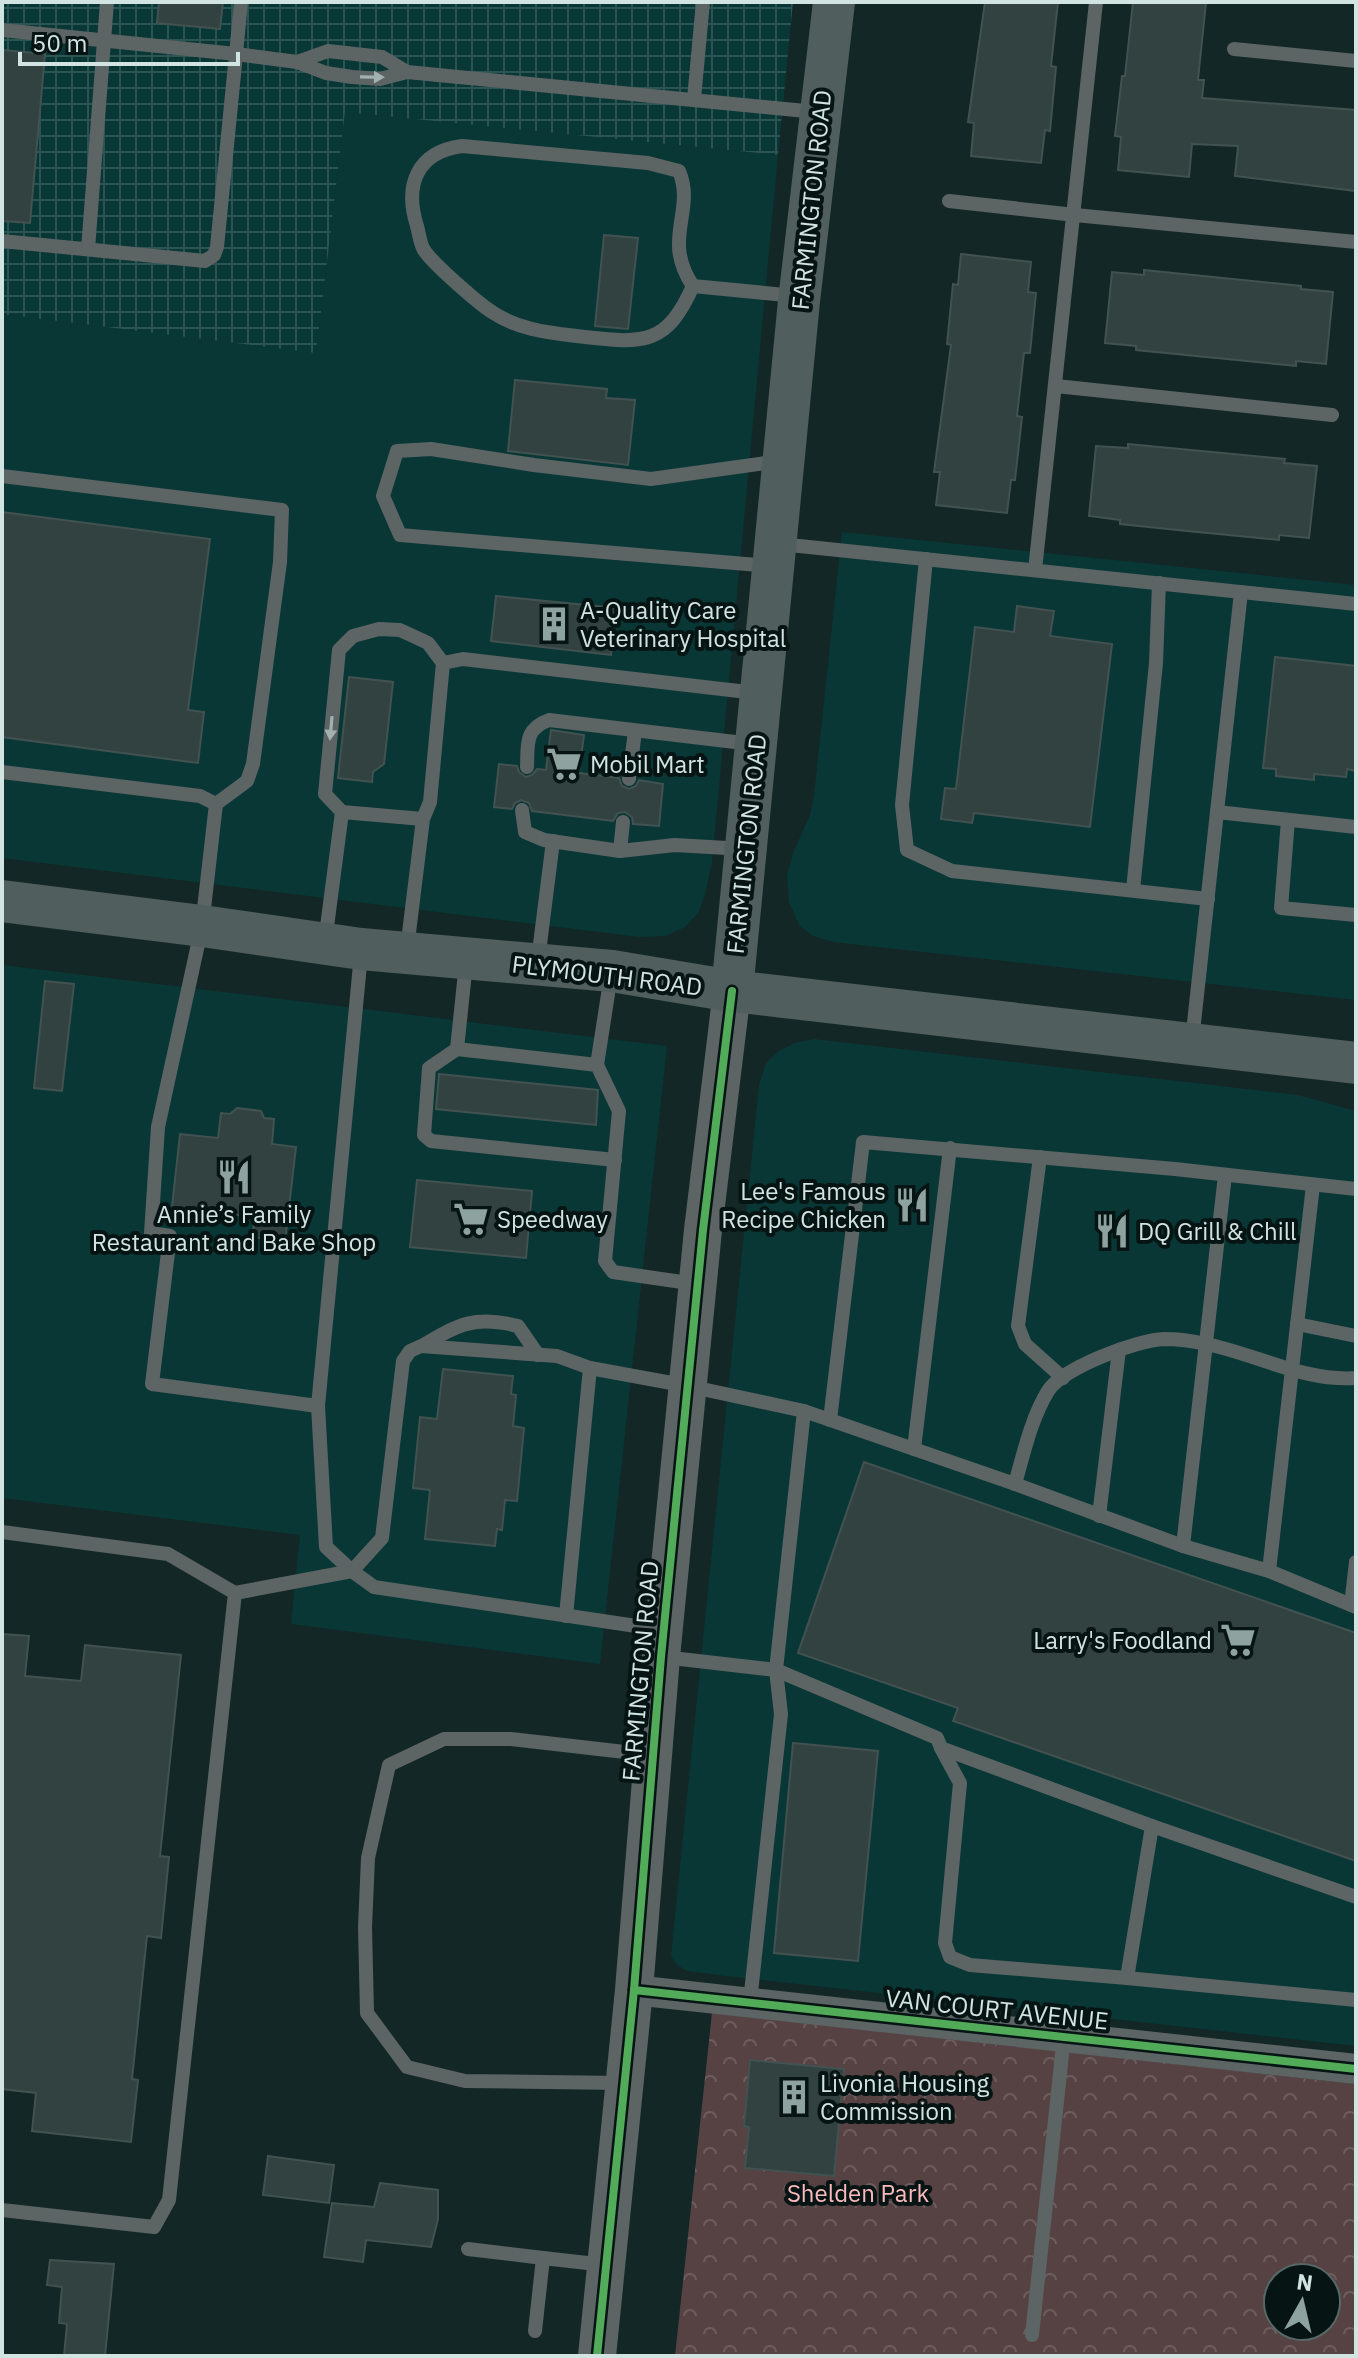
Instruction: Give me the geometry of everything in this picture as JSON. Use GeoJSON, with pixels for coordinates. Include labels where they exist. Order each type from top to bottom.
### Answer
{"type":"FeatureCollection","features":[{"type":"Feature","properties":{"kind":"main road","name":"FARMINGTON ROAD"},"geometry":{"type":"LineString","coordinates":[[732,991],[800,297],[834,2]]}},
{"type":"Feature","properties":{"kind":"main road","name":"PLYMOUTH ROAD"},"geometry":{"type":"LineString","coordinates":[[2,901],[343,946],[612,971],[732,991],[1356,1063]]}},
{"type":"Feature","properties":{"kind":"street","name":"FARMINGTON ROAD"},"geometry":{"type":"LineString","coordinates":[[597,2356],[634,1990],[651,1755],[698,1284],[732,991]]}},
{"type":"Feature","properties":{"kind":"street","name":"VAN COURT AVENUE"},"geometry":{"type":"LineString","coordinates":[[634,1990],[1356,2069]]}},
{"type":"Feature","properties":{"kind":"lane"},"geometry":{"type":"LineString","coordinates":[[88,249],[107,2]]}},
{"type":"Feature","properties":{"kind":"lane"},"geometry":{"type":"LineString","coordinates":[[2,241],[205,261],[214,255],[241,2]]}},
{"type":"Feature","properties":{"kind":"lane"},"geometry":{"type":"LineString","coordinates":[[694,99],[703,2]]}},
{"type":"Feature","properties":{"kind":"lane"},"geometry":{"type":"LineString","coordinates":[[1035,570],[1096,2]]}},
{"type":"Feature","properties":{"kind":"lane"},"geometry":{"type":"LineString","coordinates":[[2,30],[236,54],[297,62],[326,73],[380,79],[407,72],[821,113]]}},
{"type":"Feature","properties":{"kind":"lane"},"geometry":{"type":"LineString","coordinates":[[1234,49],[1356,61]]}},
{"type":"Feature","properties":{"kind":"lane"},"geometry":{"type":"LineString","coordinates":[[297,62],[328,51],[382,57],[407,72]]}},
{"type":"Feature","properties":{"kind":"lane"},"geometry":{"type":"LineString","coordinates":[[462,146],[648,163],[679,171],[683,180],[683,197],[677,247],[684,272],[693,286],[681,312],[650,338],[616,340],[538,331],[516,325],[493,313],[472,296],[424,250],[413,211],[412,192],[416,176],[421,165],[444,148],[462,146]]}},
{"type":"Feature","properties":{"kind":"lane"},"geometry":{"type":"LineString","coordinates":[[949,201],[1356,242]]}},
{"type":"Feature","properties":{"kind":"lane"},"geometry":{"type":"LineString","coordinates":[[693,286],[800,297]]}},
{"type":"Feature","properties":{"kind":"lane"},"geometry":{"type":"LineString","coordinates":[[1056,386],[1332,415]]}},
{"type":"Feature","properties":{"kind":"lane"},"geometry":{"type":"LineString","coordinates":[[784,460],[651,479],[431,449],[397,451],[383,496],[400,535],[775,555],[926,559],[1356,604]]}},
{"type":"Feature","properties":{"kind":"lane"},"geometry":{"type":"LineString","coordinates":[[2,476],[282,510],[280,562],[253,764],[247,781],[216,804],[202,926],[158,1127],[151,1233],[170,1236],[152,1384],[318,1406]]}},
{"type":"Feature","properties":{"kind":"lane"},"geometry":{"type":"LineString","coordinates":[[926,559],[902,805],[907,850],[952,871],[1208,899]]}},
{"type":"Feature","properties":{"kind":"lane"},"geometry":{"type":"LineString","coordinates":[[1133,890],[1156,663],[1159,583]]}},
{"type":"Feature","properties":{"kind":"lane"},"geometry":{"type":"LineString","coordinates":[[1192,1044],[1241,592]]}},
{"type":"Feature","properties":{"kind":"lane"},"geometry":{"type":"LineString","coordinates":[[407,953],[423,819],[430,802],[443,663],[428,643],[400,630],[379,629],[353,636],[339,650],[325,794],[342,812],[423,819]]}},
{"type":"Feature","properties":{"kind":"lane"},"geometry":{"type":"LineString","coordinates":[[443,663],[463,659],[761,693]]}},
{"type":"Feature","properties":{"kind":"lane"},"geometry":{"type":"LineString","coordinates":[[527,767],[529,736],[536,725],[549,720],[756,745]]}},
{"type":"Feature","properties":{"kind":"lane"},"geometry":{"type":"LineString","coordinates":[[629,779],[635,731]]}},
{"type":"Feature","properties":{"kind":"lane"},"geometry":{"type":"LineString","coordinates":[[2,772],[200,796],[216,804]]}},
{"type":"Feature","properties":{"kind":"lane"},"geometry":{"type":"LineString","coordinates":[[522,810],[525,832],[553,841],[620,851],[675,845],[746,850]]}},
{"type":"Feature","properties":{"kind":"lane"},"geometry":{"type":"LineString","coordinates":[[342,812],[343,946],[318,1406],[326,1547],[374,1587],[566,1616],[662,1644],[776,1670],[937,1738],[960,1783],[945,1943],[950,1957],[970,1965],[1356,2000]]}},
{"type":"Feature","properties":{"kind":"lane"},"geometry":{"type":"LineString","coordinates":[[1217,812],[1356,827]]}},
{"type":"Feature","properties":{"kind":"lane"},"geometry":{"type":"LineString","coordinates":[[1288,820],[1281,908],[1356,915]]}},
{"type":"Feature","properties":{"kind":"lane"},"geometry":{"type":"LineString","coordinates":[[620,851],[623,822]]}},
{"type":"Feature","properties":{"kind":"lane"},"geometry":{"type":"LineString","coordinates":[[537,965],[553,841]]}},
{"type":"Feature","properties":{"kind":"lane"},"geometry":{"type":"LineString","coordinates":[[457,1049],[466,959]]}},
{"type":"Feature","properties":{"kind":"lane"},"geometry":{"type":"LineString","coordinates":[[612,971],[597,1065],[619,1111],[605,1261],[613,1272],[698,1284]]}},
{"type":"Feature","properties":{"kind":"lane"},"geometry":{"type":"LineString","coordinates":[[597,1065],[457,1049],[429,1068],[424,1135],[431,1141],[615,1160]]}},
{"type":"Feature","properties":{"kind":"lane"},"geometry":{"type":"LineString","coordinates":[[830,1420],[863,1142],[1356,1189]]}},
{"type":"Feature","properties":{"kind":"lane"},"geometry":{"type":"LineString","coordinates":[[914,1449],[950,1148]]}},
{"type":"Feature","properties":{"kind":"lane"},"geometry":{"type":"LineString","coordinates":[[1040,1157],[1018,1326],[1025,1344],[1063,1378]]}},
{"type":"Feature","properties":{"kind":"lane"},"geometry":{"type":"LineString","coordinates":[[1183,1546],[1225,1175]]}},
{"type":"Feature","properties":{"kind":"lane"},"geometry":{"type":"LineString","coordinates":[[1269,1571],[1313,1185]]}},
{"type":"Feature","properties":{"kind":"lane"},"geometry":{"type":"LineString","coordinates":[[2,1532],[168,1554],[235,1593],[352,1571],[382,1538],[403,1361],[410,1351],[468,1322],[494,1320],[518,1326],[538,1355]]}},
{"type":"Feature","properties":{"kind":"lane"},"geometry":{"type":"LineString","coordinates":[[1297,1324],[1356,1336]]}},
{"type":"Feature","properties":{"kind":"lane"},"geometry":{"type":"LineString","coordinates":[[1015,1484],[1028,1434],[1049,1388],[1081,1364],[1119,1350],[1161,1339],[1206,1344],[1319,1377],[1356,1378]]}},
{"type":"Feature","properties":{"kind":"lane"},"geometry":{"type":"LineString","coordinates":[[421,1346],[557,1356],[590,1368],[804,1411],[1183,1546],[1269,1571],[1354,1606],[1356,1562]]}},
{"type":"Feature","properties":{"kind":"lane"},"geometry":{"type":"LineString","coordinates":[[1099,1516],[1119,1350]]}},
{"type":"Feature","properties":{"kind":"lane"},"geometry":{"type":"LineString","coordinates":[[566,1616],[590,1368]]}},
{"type":"Feature","properties":{"kind":"lane"},"geometry":{"type":"LineString","coordinates":[[750,2002],[781,1714],[776,1670],[804,1411]]}},
{"type":"Feature","properties":{"kind":"lane"},"geometry":{"type":"LineString","coordinates":[[2,2210],[154,2227],[169,2200],[235,1593]]}},
{"type":"Feature","properties":{"kind":"lane"},"geometry":{"type":"LineString","coordinates":[[623,2083],[465,2081],[407,2067],[367,2013],[365,1927],[368,1858],[389,1765],[444,1739],[511,1739],[651,1755]]}},
{"type":"Feature","properties":{"kind":"lane"},"geometry":{"type":"LineString","coordinates":[[941,1748],[1356,1897]]}},
{"type":"Feature","properties":{"kind":"lane"},"geometry":{"type":"LineString","coordinates":[[1127,1978],[1152,1826]]}},
{"type":"Feature","properties":{"kind":"lane"},"geometry":{"type":"LineString","coordinates":[[1032,2335],[1064,2036]]}},
{"type":"Feature","properties":{"kind":"lane"},"geometry":{"type":"LineString","coordinates":[[468,2249],[606,2265]]}},
{"type":"Feature","properties":{"kind":"lane"},"geometry":{"type":"LineString","coordinates":[[535,2331],[543,2258]]}},
{"type":"Feature","properties":{"kind":"shaded area"},"geometry":{"type":"Polygon","coordinates":[[[2,2],[793,2],[778,155],[345,112],[316,353],[2,314],[2,2]]]}},
{"type":"Feature","properties":{"kind":"shaded area"},"geometry":{"type":"Polygon","coordinates":[[[345,111],[778,155],[712,862],[698,913],[685,927],[666,936],[640,937],[2,858],[2,314],[316,352],[345,111]]]}},
{"type":"Feature","properties":{"kind":"shaded area"},"geometry":{"type":"Polygon","coordinates":[[[842,532],[1356,585],[1356,1000],[833,942],[813,936],[799,925],[789,902],[787,875],[814,796],[842,532]]]}},
{"type":"Feature","properties":{"kind":"shaded area"},"geometry":{"type":"Polygon","coordinates":[[[2,965],[667,1046],[600,1664],[291,1624],[300,1535],[2,1498],[2,965]]]}},
{"type":"Feature","properties":{"kind":"shaded area"},"geometry":{"type":"Polygon","coordinates":[[[814,1039],[1298,1095],[1356,1111],[1356,2046],[687,1971],[677,1965],[671,1956],[759,1085],[766,1063],[779,1051],[814,1039]]]}},
{"type":"Feature","properties":{"kind":"green space","name":"Shelden Park"},"geometry":{"type":"Polygon","coordinates":[[[712,2013],[1356,2084],[1356,2356],[675,2356],[712,2013]]]}},
{"type":"Feature","properties":{"kind":"building"},"geometry":{"type":"Polygon","coordinates":[[[159,2],[223,2],[220,29],[157,23],[159,2]]]}},
{"type":"Feature","properties":{"kind":"building"},"geometry":{"type":"Polygon","coordinates":[[[985,2],[1058,2],[1051,66],[1056,67],[1050,131],[1045,130],[1041,163],[971,156],[974,123],[968,122],[985,2]]]}},
{"type":"Feature","properties":{"kind":"building"},"geometry":{"type":"Polygon","coordinates":[[[1133,2],[1206,2],[1198,80],[1204,80],[1202,98],[1356,110],[1356,191],[1235,176],[1238,146],[1192,144],[1189,177],[1118,170],[1121,137],[1115,136],[1133,2]]]}},
{"type":"Feature","properties":{"kind":"building"},"geometry":{"type":"Polygon","coordinates":[[[2,50],[45,54],[30,223],[2,221],[2,50]]]}},
{"type":"Feature","properties":{"kind":"building"},"geometry":{"type":"Polygon","coordinates":[[[604,235],[638,238],[628,329],[595,326],[604,235]]]}},
{"type":"Feature","properties":{"kind":"building"},"geometry":{"type":"Polygon","coordinates":[[[961,254],[1031,262],[1028,292],[1036,293],[1030,353],[1024,353],[1017,416],[1022,417],[1015,480],[1011,480],[1007,513],[936,505],[940,472],[934,472],[951,345],[947,344],[953,284],[958,285],[961,254]]]}},
{"type":"Feature","properties":{"kind":"building"},"geometry":{"type":"Polygon","coordinates":[[[1144,270],[1333,292],[1326,364],[1296,361],[1296,366],[1136,350],[1136,346],[1105,343],[1112,272],[1144,275],[1144,270]]]}},
{"type":"Feature","properties":{"kind":"building"},"geometry":{"type":"Polygon","coordinates":[[[515,380],[607,389],[606,398],[635,400],[628,465],[508,451],[515,380]]]}},
{"type":"Feature","properties":{"kind":"building"},"geometry":{"type":"Polygon","coordinates":[[[1128,444],[1285,459],[1284,463],[1317,466],[1309,538],[1279,535],[1279,540],[1187,531],[1120,524],[1120,520],[1089,516],[1096,446],[1128,448],[1128,444]]]}},
{"type":"Feature","properties":{"kind":"building"},"geometry":{"type":"Polygon","coordinates":[[[2,512],[210,539],[188,710],[204,712],[198,763],[2,737],[2,512]]]}},
{"type":"Feature","properties":{"kind":"building","name":"A-Quality Care Veterinary Hospital"},"geometry":{"type":"Polygon","coordinates":[[[496,596],[616,608],[611,655],[491,641],[496,596]]]}},
{"type":"Feature","properties":{"kind":"building"},"geometry":{"type":"Polygon","coordinates":[[[1017,606],[1054,611],[1050,636],[1112,644],[1090,827],[974,813],[972,823],[941,819],[945,788],[956,789],[975,627],[1014,632],[1017,606]]]}},
{"type":"Feature","properties":{"kind":"building"},"geometry":{"type":"Polygon","coordinates":[[[1275,657],[1356,666],[1356,771],[1347,769],[1346,777],[1314,774],[1314,780],[1276,776],[1276,769],[1263,768],[1275,657]]]}},
{"type":"Feature","properties":{"kind":"building"},"geometry":{"type":"Polygon","coordinates":[[[349,677],[393,682],[384,764],[373,772],[372,782],[338,778],[349,677]]]}},
{"type":"Feature","properties":{"kind":"building"},"geometry":{"type":"Polygon","coordinates":[[[551,730],[584,735],[579,773],[619,778],[622,786],[629,789],[636,786],[639,780],[663,784],[659,826],[633,824],[632,817],[625,812],[618,813],[613,821],[532,811],[529,803],[521,800],[512,809],[494,807],[499,764],[517,766],[526,777],[537,769],[546,770],[551,730]]]}},
{"type":"Feature","properties":{"kind":"building"},"geometry":{"type":"Polygon","coordinates":[[[45,981],[74,984],[62,1091],[34,1088],[45,981]]]}},
{"type":"Feature","properties":{"kind":"building"},"geometry":{"type":"Polygon","coordinates":[[[439,1074],[598,1090],[596,1125],[436,1109],[439,1074]]]}},
{"type":"Feature","properties":{"kind":"building","name":"Annie’s Family Restaurant and Bake Shop"},"geometry":{"type":"Polygon","coordinates":[[[237,1108],[261,1111],[264,1118],[274,1119],[272,1144],[296,1147],[285,1241],[252,1237],[255,1217],[172,1207],[180,1134],[218,1138],[221,1113],[230,1114],[237,1108]]]}},
{"type":"Feature","properties":{"kind":"building","name":"Speedway"},"geometry":{"type":"Polygon","coordinates":[[[417,1180],[532,1191],[526,1258],[410,1247],[417,1180]]]}},
{"type":"Feature","properties":{"kind":"building"},"geometry":{"type":"Polygon","coordinates":[[[443,1369],[513,1376],[511,1394],[516,1395],[513,1426],[524,1428],[517,1501],[505,1500],[502,1530],[497,1529],[495,1546],[425,1539],[430,1490],[413,1488],[420,1417],[437,1419],[443,1369]]]}},
{"type":"Feature","properties":{"kind":"building"},"geometry":{"type":"Polygon","coordinates":[[[864,1462],[1356,1633],[1356,1861],[953,1721],[958,1708],[798,1653],[864,1462]]]}},
{"type":"Feature","properties":{"kind":"building"},"geometry":{"type":"Polygon","coordinates":[[[2,1634],[29,1636],[25,1676],[81,1681],[85,1645],[181,1655],[160,1856],[169,1857],[161,1938],[147,1936],[132,2079],[138,2080],[131,2142],[32,2131],[36,2093],[2,2089],[2,1634]]]}},
{"type":"Feature","properties":{"kind":"building"},"geometry":{"type":"Polygon","coordinates":[[[793,1743],[878,1751],[858,1961],[774,1953],[793,1743]]]}},
{"type":"Feature","properties":{"kind":"building","name":"Livonia Housing Commission"},"geometry":{"type":"Polygon","coordinates":[[[750,2060],[844,2069],[834,2176],[745,2168],[749,2127],[744,2126],[750,2060]]]}},
{"type":"Feature","properties":{"kind":"building"},"geometry":{"type":"Polygon","coordinates":[[[268,2156],[334,2165],[329,2203],[263,2195],[268,2156]]]}},
{"type":"Feature","properties":{"kind":"building"},"geometry":{"type":"Polygon","coordinates":[[[380,2183],[438,2190],[438,2219],[431,2247],[366,2240],[363,2262],[324,2257],[332,2203],[374,2207],[380,2183]]]}},
{"type":"Feature","properties":{"kind":"building"},"geometry":{"type":"Polygon","coordinates":[[[50,2260],[114,2264],[105,2356],[64,2356],[67,2324],[59,2323],[62,2287],[47,2285],[50,2260]]]}},
{"type":"Feature","properties":{"kind":"cycle path"},"geometry":{"type":"LineString","coordinates":[[597,2356],[634,1990],[661,1657],[703,1230],[732,991]]}},
{"type":"Feature","properties":{"kind":"cycle path"},"geometry":{"type":"LineString","coordinates":[[634,1990],[1356,2069]]}},
{"type":"Feature","properties":{"kind":"place","name":"A-Quality Care Veterinary Hospital"},"geometry":{"type":"Point","coordinates":[554,624]}},
{"type":"Feature","properties":{"kind":"place","name":"Mobil Mart"},"geometry":{"type":"Point","coordinates":[564,764]}},
{"type":"Feature","properties":{"kind":"place","name":"Annie’s Family Restaurant and Bake Shop"},"geometry":{"type":"Point","coordinates":[234,1177]}},
{"type":"Feature","properties":{"kind":"place","name":"Lee's Famous Recipe Chicken"},"geometry":{"type":"Point","coordinates":[912,1205]}},
{"type":"Feature","properties":{"kind":"place","name":"Speedway"},"geometry":{"type":"Point","coordinates":[471,1219]}},
{"type":"Feature","properties":{"kind":"place","name":"DQ Grill & Chill"},"geometry":{"type":"Point","coordinates":[1112,1231]}},
{"type":"Feature","properties":{"kind":"place","name":"Larry's Foodland"},"geometry":{"type":"Point","coordinates":[1238,1640]}},
{"type":"Feature","properties":{"kind":"place","name":"Livonia Housing Commission"},"geometry":{"type":"Point","coordinates":[794,2097]}}]}
